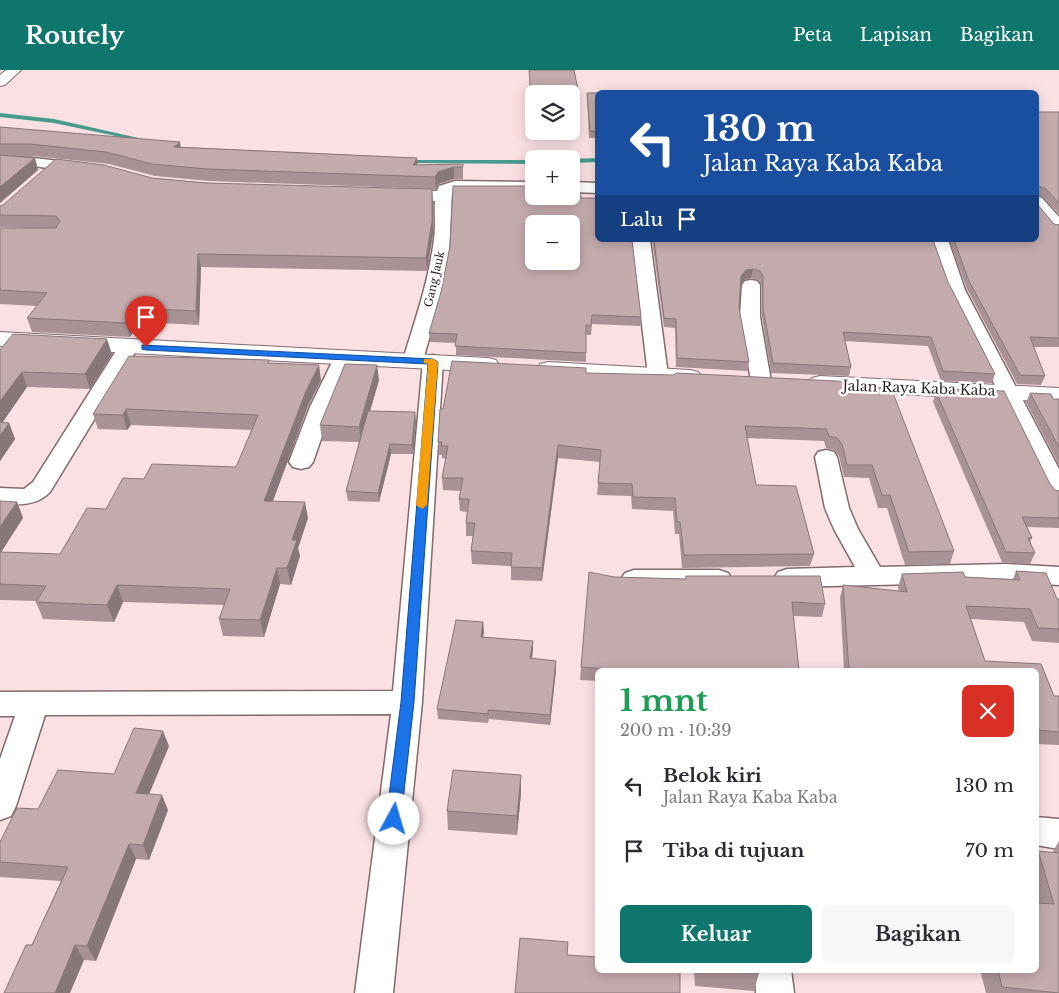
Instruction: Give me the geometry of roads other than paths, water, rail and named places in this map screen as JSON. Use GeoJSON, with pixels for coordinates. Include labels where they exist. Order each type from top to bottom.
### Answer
{"type":"FeatureCollection","features":[{"type":"Feature","properties":{"kind":"street"},"geometry":{"type":"LineString","coordinates":[[0,82],[14,70]]}},
{"type":"Feature","properties":{"kind":"street"},"geometry":{"type":"LineString","coordinates":[[0,161],[100,170]]}},
{"type":"Feature","properties":{"kind":"street"},"geometry":{"type":"LineString","coordinates":[[41,177],[55,165]]}},
{"type":"Feature","properties":{"kind":"street"},"geometry":{"type":"LineString","coordinates":[[386,195],[443,196],[445,189],[455,186],[525,187]]}},
{"type":"Feature","properties":{"kind":"street"},"geometry":{"type":"LineString","coordinates":[[580,187],[595,188]]}},
{"type":"Feature","properties":{"kind":"street","name":"Gang Jauk"},"geometry":{"type":"LineString","coordinates":[[374,993],[407,702],[423,361],[443,238],[443,196]]}},
{"type":"Feature","properties":{"kind":"street"},"geometry":{"type":"LineString","coordinates":[[1039,204],[1059,227]]}},
{"type":"Feature","properties":{"kind":"street"},"geometry":{"type":"LineString","coordinates":[[641,242],[658,375]]}},
{"type":"Feature","properties":{"kind":"street"},"geometry":{"type":"LineString","coordinates":[[940,242],[956,290],[1009,391],[1059,493]]}},
{"type":"Feature","properties":{"kind":"street"},"geometry":{"type":"LineString","coordinates":[[752,285],[750,317],[772,381]]}},
{"type":"Feature","properties":{"kind":"street"},"geometry":{"type":"LineString","coordinates":[[0,339],[715,378]]}},
{"type":"Feature","properties":{"kind":"street"},"geometry":{"type":"LineString","coordinates":[[0,496],[33,495],[42,488],[129,346]]}},
{"type":"Feature","properties":{"kind":"street"},"geometry":{"type":"LineString","coordinates":[[301,462],[321,407],[344,358]]}},
{"type":"Feature","properties":{"kind":"street","name":"Jalan Raya Kaba Kaba"},"geometry":{"type":"LineString","coordinates":[[772,381],[1009,391],[1059,395]]}},
{"type":"Feature","properties":{"kind":"street"},"geometry":{"type":"LineString","coordinates":[[826,457],[837,508],[873,577]]}},
{"type":"Feature","properties":{"kind":"street"},"geometry":{"type":"LineString","coordinates":[[613,579],[873,577],[1006,573],[1059,576]]}},
{"type":"Feature","properties":{"kind":"street"},"geometry":{"type":"LineString","coordinates":[[0,704],[407,702]]}},
{"type":"Feature","properties":{"kind":"street"},"geometry":{"type":"LineString","coordinates":[[0,806],[34,704]]}},
{"type":"Feature","properties":{"kind":"street"},"geometry":{"type":"LineString","coordinates":[[1039,831],[1059,834]]}},
{"type":"Feature","properties":{"kind":"street"},"geometry":{"type":"LineString","coordinates":[[773,973],[775,993]]}},
{"type":"Feature","properties":{"kind":"waterway"},"geometry":{"type":"LineString","coordinates":[[0,115],[54,121],[149,141]]}},
{"type":"Feature","properties":{"kind":"waterway"},"geometry":{"type":"LineString","coordinates":[[580,161],[595,160]]}},
{"type":"Feature","properties":{"kind":"waterway"},"geometry":{"type":"LineString","coordinates":[[405,162],[525,162]]}}]}
